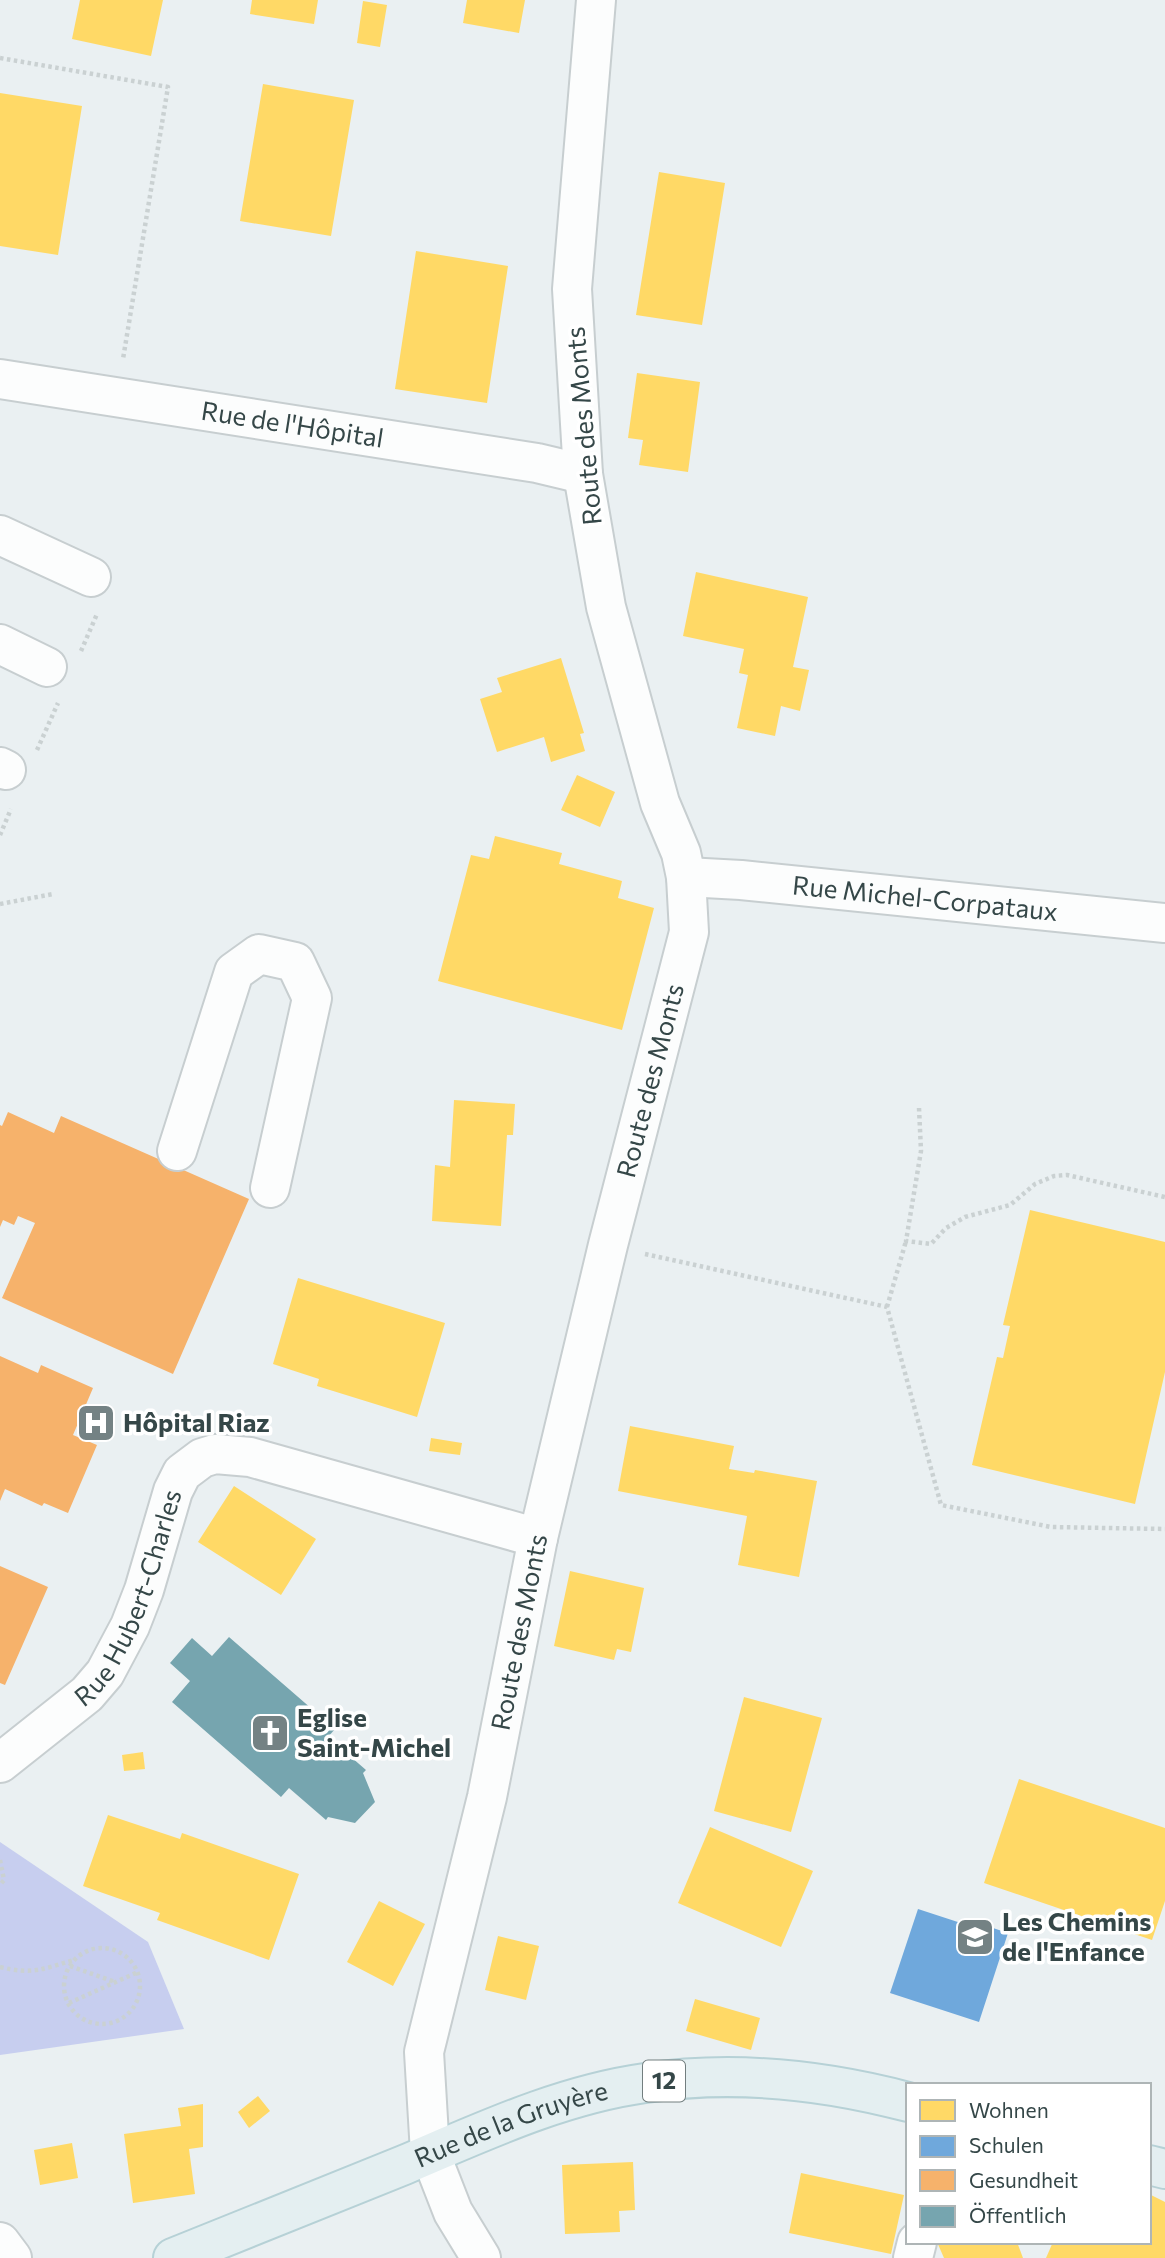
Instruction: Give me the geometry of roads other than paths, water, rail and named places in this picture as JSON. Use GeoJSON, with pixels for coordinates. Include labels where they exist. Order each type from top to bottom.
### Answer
{"type":"FeatureCollection","features":[{"type":"Feature","properties":{"kind":"main road","name":"Rue de la Gruyère"},"geometry":{"type":"LineString","coordinates":[[173,2258],[563,2102],[644,2083],[685,2078],[763,2077],[870,2092],[906,2101]]}},
{"type":"Feature","properties":{"kind":"street","name":"Route des Monts"},"geometry":{"type":"LineString","coordinates":[[481,2258],[453,2212],[430,2153],[424,2052],[487,1797],[538,1538],[608,1245],[689,932],[681,853],[660,803],[606,607],[583,474],[572,289],[596,0]]}},
{"type":"Feature","properties":{"kind":"street","name":"Rue de l'Hôpital"},"geometry":{"type":"LineString","coordinates":[[0,379],[537,463],[583,474]]}},
{"type":"Feature","properties":{"kind":"street"},"geometry":{"type":"LineString","coordinates":[[0,535],[91,577]]}},
{"type":"Feature","properties":{"kind":"street"},"geometry":{"type":"LineString","coordinates":[[0,644],[47,667]]}},
{"type":"Feature","properties":{"kind":"street","name":"Rue Michel-Corpataux"},"geometry":{"type":"LineString","coordinates":[[685,877],[741,880],[1165,923]]}},
{"type":"Feature","properties":{"kind":"street"},"geometry":{"type":"LineString","coordinates":[[177,1151],[234,972],[259,954],[295,962],[312,998],[270,1188]]}},
{"type":"Feature","properties":{"kind":"street","name":"Rue Hubert-Charles"},"geometry":{"type":"LineString","coordinates":[[0,1762],[87,1694],[105,1674],[131,1626],[173,1491],[182,1473],[202,1458],[215,1454],[250,1457],[538,1538]]}},
{"type":"Feature","properties":{"kind":"street"},"geometry":{"type":"LineString","coordinates":[[0,2242],[12,2258]]}},
{"type":"Feature","properties":{"kind":"place","name":"Hôpital Riaz"},"geometry":{"type":"Point","coordinates":[96,1423]}},
{"type":"Feature","properties":{"kind":"place","name":"Eglise Saint-Michel"},"geometry":{"type":"Point","coordinates":[270,1733]}},
{"type":"Feature","properties":{"kind":"place","name":"Les Chemins de l'Enfance"},"geometry":{"type":"Point","coordinates":[975,1937]}}]}
